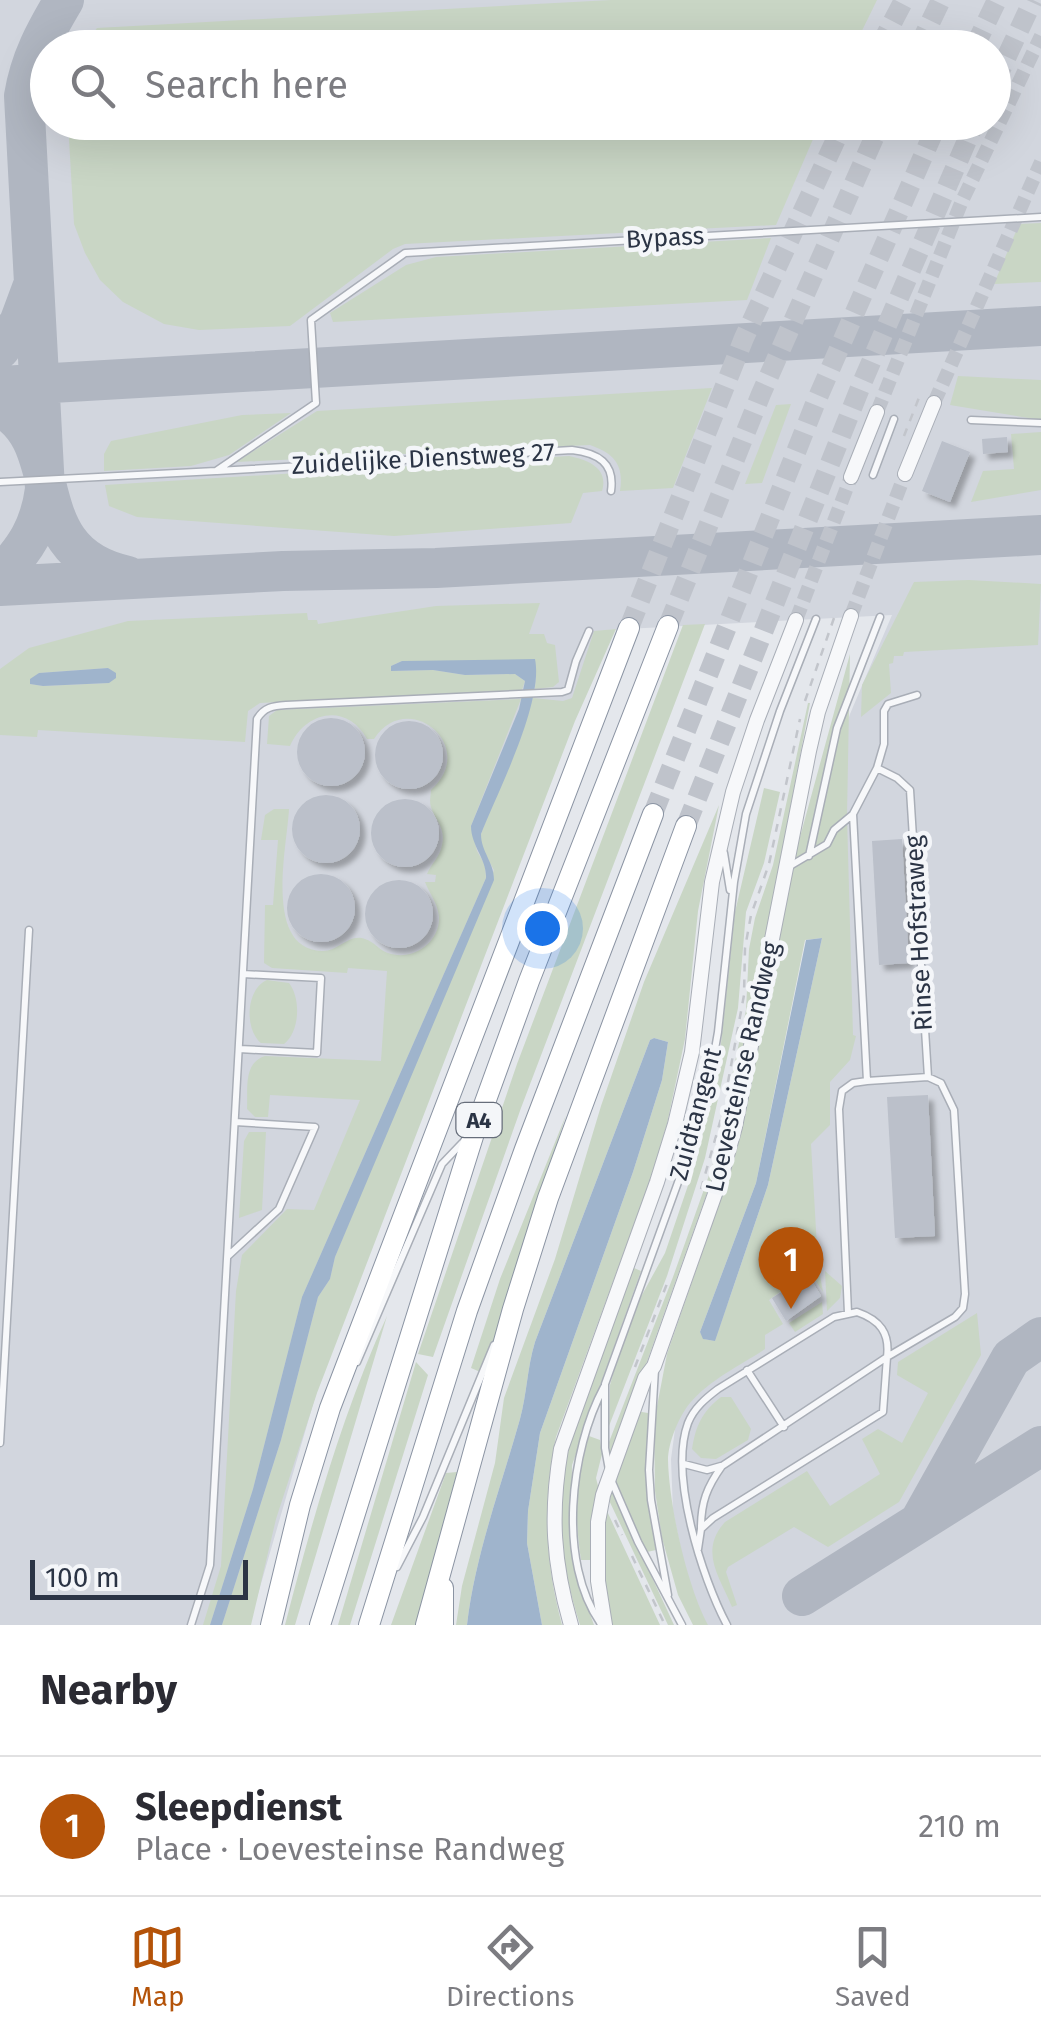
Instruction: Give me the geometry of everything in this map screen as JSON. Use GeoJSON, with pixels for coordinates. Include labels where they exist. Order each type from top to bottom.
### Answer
{"type":"FeatureCollection","features":[{"type":"Feature","properties":{"kind":"highway","name":"A4"},"geometry":{"type":"LineString","coordinates":[[320,1625],[475,1130],[668,626]]}},
{"type":"Feature","properties":{"kind":"highway","name":"A4"},"geometry":{"type":"LineString","coordinates":[[271,1625],[300,1505],[330,1408],[629,628]]}},
{"type":"Feature","properties":{"kind":"highway","name":"A4"},"geometry":{"type":"LineString","coordinates":[[371,1618],[467,1311],[653,814]]}},
{"type":"Feature","properties":{"kind":"highway"},"geometry":{"type":"LineString","coordinates":[[426,1625],[513,1309],[591,1077],[686,826]]}},
{"type":"Feature","properties":{"kind":"highway"},"geometry":{"type":"LineString","coordinates":[[442,1561],[443,1625]]}},
{"type":"Feature","properties":{"kind":"street"},"geometry":{"type":"LineString","coordinates":[[906,474],[927,399]]}},
{"type":"Feature","properties":{"kind":"street"},"geometry":{"type":"LineString","coordinates":[[851,477],[877,412]]}},
{"type":"Feature","properties":{"kind":"street","name":"Loevesteinse Randweg"},"geometry":{"type":"LineString","coordinates":[[603,1625],[596,1552],[598,1522],[610,1475],[645,1378],[654,1366],[735,1127],[818,712],[851,616]]}},
{"type":"Feature","properties":{"kind":"street"},"geometry":{"type":"LineString","coordinates":[[571,1625],[553,1550],[554,1492],[561,1449],[675,1124],[692,1052],[705,932],[733,792],[796,620]]}},
{"type":"Feature","properties":{"kind":"lane","name":"Bypass"},"geometry":{"type":"LineString","coordinates":[[311,320],[405,252],[1041,217]]}},
{"type":"Feature","properties":{"kind":"lane","name":"Zuidelijke Dienstweg 27"},"geometry":{"type":"LineString","coordinates":[[216,471],[316,403],[311,320]]}},
{"type":"Feature","properties":{"kind":"lane"},"geometry":{"type":"LineString","coordinates":[[873,476],[894,419]]}},
{"type":"Feature","properties":{"kind":"lane"},"geometry":{"type":"LineString","coordinates":[[972,420],[1041,423]]}},
{"type":"Feature","properties":{"kind":"lane","name":"Zuidelijke Dienstweg 27"},"geometry":{"type":"LineString","coordinates":[[0,482],[572,450],[602,458],[610,468],[612,487]]}},
{"type":"Feature","properties":{"kind":"lane"},"geometry":{"type":"LineString","coordinates":[[809,856],[837,728],[880,617]]}},
{"type":"Feature","properties":{"kind":"lane","name":"Zuidtangent"},"geometry":{"type":"LineString","coordinates":[[682,1625],[638,1542],[610,1475],[605,1448],[605,1384],[708,1089],[746,814],[816,619]]}},
{"type":"Feature","properties":{"kind":"lane"},"geometry":{"type":"LineString","coordinates":[[192,1625],[210,1565],[257,719],[262,711],[286,705],[568,690],[589,631]]}},
{"type":"Feature","properties":{"kind":"lane"},"geometry":{"type":"LineString","coordinates":[[786,869],[827,844],[834,830],[853,814],[877,768],[888,704],[918,695]]}},
{"type":"Feature","properties":{"kind":"lane","name":"Rinse Hofstraweg"},"geometry":{"type":"LineString","coordinates":[[877,768],[910,790],[928,1077]]}},
{"type":"Feature","properties":{"kind":"lane"},"geometry":{"type":"LineString","coordinates":[[853,814],[867,1081]]}},
{"type":"Feature","properties":{"kind":"lane"},"geometry":{"type":"LineString","coordinates":[[722,842],[732,900]]}},
{"type":"Feature","properties":{"kind":"lane"},"geometry":{"type":"LineString","coordinates":[[0,1443],[29,930]]}},
{"type":"Feature","properties":{"kind":"lane"},"geometry":{"type":"LineString","coordinates":[[239,1049],[317,1053],[321,978],[243,974]]}},
{"type":"Feature","properties":{"kind":"lane"},"geometry":{"type":"LineString","coordinates":[[684,1464],[707,1470],[722,1466],[887,1357],[955,1318],[963,1308],[966,1294],[954,1110],[942,1083],[928,1077],[852,1083],[842,1091],[839,1109],[848,1313]]}},
{"type":"Feature","properties":{"kind":"lane"},"geometry":{"type":"LineString","coordinates":[[227,1256],[279,1209],[315,1128],[234,1122]]}},
{"type":"Feature","properties":{"kind":"lane"},"geometry":{"type":"LineString","coordinates":[[330,1408],[362,1353],[442,1164],[475,1130]]}},
{"type":"Feature","properties":{"kind":"lane"},"geometry":{"type":"LineString","coordinates":[[371,1618],[423,1517],[486,1360],[513,1309]]}},
{"type":"Feature","properties":{"kind":"lane"},"geometry":{"type":"LineString","coordinates":[[701,1529],[883,1412],[887,1335],[881,1325],[870,1317],[848,1313],[834,1317],[702,1401],[689,1421],[684,1464],[686,1507],[727,1625]]}},
{"type":"Feature","properties":{"kind":"lane","name":"Zuidtangent"},"geometry":{"type":"LineString","coordinates":[[654,1366],[649,1470],[668,1596]]}},
{"type":"Feature","properties":{"kind":"lane"},"geometry":{"type":"LineString","coordinates":[[747,1370],[784,1426]]}},
{"type":"Feature","properties":{"kind":"lane"},"geometry":{"type":"LineString","coordinates":[[603,1625],[585,1591],[576,1556],[574,1493],[582,1442],[605,1384]]}},
{"type":"Feature","properties":{"kind":"lane"},"geometry":{"type":"LineString","coordinates":[[698,1549],[707,1486],[722,1466]]}},
{"type":"Feature","properties":{"kind":"path"},"geometry":{"type":"LineString","coordinates":[[901,443],[927,399]]}},
{"type":"Feature","properties":{"kind":"path","name":"Loevesteinse Randweg"},"geometry":{"type":"LineString","coordinates":[[726,1091],[744,994],[745,948],[751,915],[769,864],[808,693],[834,618]]}},
{"type":"Feature","properties":{"kind":"path","name":"Loevesteinse Randweg"},"geometry":{"type":"LineString","coordinates":[[697,1201],[723,1110]]}},
{"type":"Feature","properties":{"kind":"shaded area"},"geometry":{"type":"Polygon","coordinates":[[[0,0],[1041,0],[1041,1625],[705,1625],[686,1574],[673,1511],[671,1459],[676,1422],[836,1054],[835,765],[850,714],[892,615],[607,630],[334,1332],[249,1625],[0,1625],[0,0]]]}},
{"type":"Feature","properties":{"kind":"green space"},"geometry":{"type":"Polygon","coordinates":[[[611,0],[877,0],[862,30],[97,28],[611,0]]]}},
{"type":"Feature","properties":{"kind":"green space"},"geometry":{"type":"Polygon","coordinates":[[[69,140],[813,140],[776,225],[405,244],[290,326],[199,330],[164,324],[123,302],[100,280],[74,224],[69,140]]]}},
{"type":"Feature","properties":{"kind":"green space"},"geometry":{"type":"Polygon","coordinates":[[[1041,223],[1041,282],[994,284],[1019,224],[1041,223]]]}},
{"type":"Feature","properties":{"kind":"green space"},"geometry":{"type":"Polygon","coordinates":[[[771,238],[747,300],[333,322],[330,313],[406,265],[436,257],[771,238]]]}},
{"type":"Feature","properties":{"kind":"green space"},"geometry":{"type":"Polygon","coordinates":[[[958,376],[1041,380],[1041,420],[950,405],[958,376]]]}},
{"type":"Feature","properties":{"kind":"green space"},"geometry":{"type":"Polygon","coordinates":[[[712,388],[673,488],[620,491],[621,474],[616,462],[590,445],[236,462],[317,411],[712,388]]]}},
{"type":"Feature","properties":{"kind":"green space"},"geometry":{"type":"Polygon","coordinates":[[[791,404],[762,483],[745,484],[776,405],[791,404]]]}},
{"type":"Feature","properties":{"kind":"green space"},"geometry":{"type":"Polygon","coordinates":[[[291,413],[229,455],[191,466],[104,471],[104,454],[111,441],[242,415],[291,413]]]}},
{"type":"Feature","properties":{"kind":"green space"},"geometry":{"type":"Polygon","coordinates":[[[1041,432],[1041,490],[971,502],[983,471],[1014,469],[1011,434],[1041,432]]]}},
{"type":"Feature","properties":{"kind":"green space"},"geometry":{"type":"Polygon","coordinates":[[[569,456],[595,466],[603,483],[602,491],[583,493],[571,523],[394,536],[137,517],[109,506],[105,485],[569,456]]]}},
{"type":"Feature","properties":{"kind":"green space"},"geometry":{"type":"Polygon","coordinates":[[[914,582],[1041,584],[1038,645],[904,652],[903,656],[894,656],[889,664],[891,693],[861,717],[862,685],[914,582]]]}},
{"type":"Feature","properties":{"kind":"green space"},"geometry":{"type":"Polygon","coordinates":[[[540,603],[529,634],[544,634],[547,643],[555,645],[559,682],[553,687],[535,689],[536,673],[402,661],[391,666],[391,671],[515,674],[525,681],[522,690],[260,703],[248,711],[245,742],[38,730],[37,737],[0,735],[0,669],[29,648],[128,621],[307,613],[308,620],[317,620],[318,624],[436,606],[540,603]],[[108,668],[39,673],[30,684],[109,683],[114,674],[108,668]]]}},
{"type":"Feature","properties":{"kind":"green space"},"geometry":{"type":"Polygon","coordinates":[[[705,624],[521,1108],[433,1357],[418,1354],[517,1064],[683,625],[705,624]]]}},
{"type":"Feature","properties":{"kind":"green space"},"geometry":{"type":"Polygon","coordinates":[[[616,629],[575,721],[317,1393],[276,1519],[251,1625],[222,1625],[281,1440],[318,1297],[330,1279],[335,1257],[494,870],[481,847],[481,834],[533,698],[572,698],[594,631],[616,629]]]}},
{"type":"Feature","properties":{"kind":"green space"},"geometry":{"type":"Polygon","coordinates":[[[850,654],[847,816],[856,1036],[850,1060],[830,1082],[830,1125],[811,1144],[823,1292],[809,1271],[769,1300],[783,1324],[765,1335],[765,1349],[698,1395],[675,1430],[668,1460],[672,1499],[686,1568],[708,1625],[693,1625],[678,1595],[662,1538],[655,1491],[654,1422],[667,1354],[731,1169],[794,859],[850,654]],[[822,938],[805,940],[756,1183],[700,1332],[704,1339],[715,1341],[768,1185],[822,938]]]}},
{"type":"Feature","properties":{"kind":"green space"},"geometry":{"type":"Polygon","coordinates":[[[521,699],[471,826],[486,878],[302,1297],[253,1489],[210,1625],[203,1625],[221,1566],[236,1291],[242,1255],[287,1209],[314,1210],[360,1100],[270,1095],[268,1117],[255,1117],[247,1109],[250,1071],[265,1056],[381,1061],[387,971],[348,968],[347,973],[272,968],[264,963],[265,905],[273,905],[278,840],[261,840],[265,815],[274,809],[289,809],[283,871],[285,915],[292,933],[304,946],[328,951],[359,938],[387,953],[408,954],[430,941],[439,917],[425,882],[435,882],[436,875],[427,874],[442,845],[430,798],[431,790],[444,773],[447,756],[443,741],[433,728],[404,719],[388,724],[374,739],[367,739],[349,720],[327,716],[306,725],[290,746],[267,744],[269,716],[277,710],[521,699]]]}},
{"type":"Feature","properties":{"kind":"green space"},"geometry":{"type":"Polygon","coordinates":[[[808,703],[752,1010],[718,1162],[610,1457],[609,1442],[714,1161],[746,1010],[755,918],[773,865],[808,703]]]}},
{"type":"Feature","properties":{"kind":"green space"},"geometry":{"type":"Polygon","coordinates":[[[764,788],[780,792],[764,863],[746,912],[738,1008],[705,1158],[667,1276],[609,1426],[610,1385],[622,1343],[637,1304],[665,1253],[697,1159],[719,1062],[735,912],[764,788]]]}},
{"type":"Feature","properties":{"kind":"green space"},"geometry":{"type":"Polygon","coordinates":[[[719,805],[698,911],[685,1039],[667,1124],[556,1437],[547,1531],[562,1625],[542,1625],[527,1543],[540,1433],[662,1080],[668,1042],[654,1038],[535,1342],[522,1410],[482,1547],[467,1625],[456,1625],[462,1586],[495,1463],[504,1398],[555,1259],[601,1106],[644,982],[719,805]]]}},
{"type":"Feature","properties":{"kind":"green space"},"geometry":{"type":"Polygon","coordinates":[[[267,980],[289,983],[296,997],[296,1023],[284,1044],[261,1043],[252,1029],[251,1000],[267,980]]]}},
{"type":"Feature","properties":{"kind":"green space"},"geometry":{"type":"Polygon","coordinates":[[[566,1115],[485,1374],[471,1368],[500,1279],[566,1115]]]}},
{"type":"Feature","properties":{"kind":"green space"},"geometry":{"type":"Polygon","coordinates":[[[249,1132],[266,1132],[262,1210],[239,1218],[244,1141],[249,1132]]]}},
{"type":"Feature","properties":{"kind":"green space"},"geometry":{"type":"Polygon","coordinates":[[[634,1268],[641,1271],[572,1465],[571,1542],[594,1625],[580,1625],[564,1558],[561,1523],[566,1461],[592,1376],[634,1268]]]}},
{"type":"Feature","properties":{"kind":"green space"},"geometry":{"type":"Polygon","coordinates":[[[825,1271],[842,1286],[840,1298],[827,1311],[825,1271]]]}},
{"type":"Feature","properties":{"kind":"green space"},"geometry":{"type":"Polygon","coordinates":[[[822,1302],[823,1314],[795,1332],[789,1323],[822,1302]]]}},
{"type":"Feature","properties":{"kind":"green space"},"geometry":{"type":"Polygon","coordinates":[[[977,1313],[981,1355],[899,1502],[828,1547],[794,1527],[728,1567],[726,1572],[737,1605],[732,1607],[712,1553],[717,1533],[725,1522],[807,1471],[830,1506],[880,1474],[862,1439],[878,1429],[902,1443],[928,1393],[897,1375],[898,1362],[977,1313]]]}},
{"type":"Feature","properties":{"kind":"green space"},"geometry":{"type":"Polygon","coordinates":[[[387,1316],[295,1625],[285,1625],[329,1468],[387,1316]]]}},
{"type":"Feature","properties":{"kind":"green space"},"geometry":{"type":"Polygon","coordinates":[[[416,1362],[428,1375],[350,1625],[338,1625],[416,1362]]]}},
{"type":"Feature","properties":{"kind":"green space"},"geometry":{"type":"Polygon","coordinates":[[[721,1397],[731,1397],[751,1429],[748,1440],[716,1459],[701,1458],[692,1449],[696,1433],[709,1408],[721,1397]]]}},
{"type":"Feature","properties":{"kind":"green space"},"geometry":{"type":"Polygon","coordinates":[[[636,1411],[648,1413],[648,1500],[656,1550],[647,1552],[620,1497],[614,1475],[636,1411]]]}},
{"type":"Feature","properties":{"kind":"green space"},"geometry":{"type":"Polygon","coordinates":[[[589,1436],[600,1440],[602,1454],[596,1478],[600,1494],[593,1560],[581,1560],[577,1497],[580,1466],[589,1436]]]}},
{"type":"Feature","properties":{"kind":"green space"},"geometry":{"type":"Polygon","coordinates":[[[457,1472],[417,1625],[391,1625],[446,1473],[457,1472]]]}},
{"type":"Feature","properties":{"kind":"green space"},"geometry":{"type":"Polygon","coordinates":[[[612,1491],[674,1625],[668,1625],[607,1496],[612,1491]]]}},
{"type":"Feature","properties":{"kind":"green space"},"geometry":{"type":"Polygon","coordinates":[[[606,1509],[660,1625],[612,1625],[600,1568],[606,1509]]]}},
{"type":"Feature","properties":{"kind":"water"},"geometry":{"type":"Polygon","coordinates":[[[535,659],[533,698],[526,722],[481,834],[494,880],[335,1257],[330,1279],[318,1297],[281,1440],[222,1625],[210,1625],[253,1489],[302,1297],[486,878],[471,826],[519,709],[525,681],[515,674],[391,671],[391,666],[402,661],[535,659]]]}},
{"type":"Feature","properties":{"kind":"water"},"geometry":{"type":"Polygon","coordinates":[[[108,668],[116,673],[109,683],[30,684],[30,679],[39,673],[108,668]]]}},
{"type":"Feature","properties":{"kind":"water"},"geometry":{"type":"Polygon","coordinates":[[[822,938],[768,1185],[715,1341],[703,1339],[700,1332],[756,1183],[806,940],[822,938]]]}},
{"type":"Feature","properties":{"kind":"water"},"geometry":{"type":"Polygon","coordinates":[[[654,1038],[668,1042],[662,1080],[540,1433],[527,1543],[542,1625],[467,1625],[482,1547],[522,1410],[535,1342],[654,1038]]]}},
{"type":"Feature","properties":{"kind":"building"},"geometry":{"type":"Polygon","coordinates":[[[1007,437],[1008,452],[983,454],[982,439],[1007,437]]]}},
{"type":"Feature","properties":{"kind":"building"},"geometry":{"type":"Polygon","coordinates":[[[942,441],[970,452],[950,502],[922,491],[942,441]]]}},
{"type":"Feature","properties":{"kind":"building"},"geometry":{"type":"Polygon","coordinates":[[[331,718],[355,728],[365,752],[355,776],[331,786],[307,776],[297,752],[307,728],[331,718]]]}},
{"type":"Feature","properties":{"kind":"building"},"geometry":{"type":"Polygon","coordinates":[[[409,721],[433,731],[443,755],[433,779],[409,789],[385,779],[375,755],[385,731],[409,721]]]}},
{"type":"Feature","properties":{"kind":"building"},"geometry":{"type":"Polygon","coordinates":[[[326,795],[350,805],[360,829],[350,853],[326,863],[302,853],[292,829],[302,805],[326,795]]]}},
{"type":"Feature","properties":{"kind":"building"},"geometry":{"type":"Polygon","coordinates":[[[405,799],[429,809],[439,833],[429,857],[405,867],[381,857],[371,833],[381,809],[405,799]]]}},
{"type":"Feature","properties":{"kind":"building"},"geometry":{"type":"Polygon","coordinates":[[[902,839],[909,963],[879,965],[872,841],[902,839]]]}},
{"type":"Feature","properties":{"kind":"building"},"geometry":{"type":"Polygon","coordinates":[[[321,874],[345,884],[355,908],[345,932],[321,942],[297,932],[287,908],[297,884],[321,874]]]}},
{"type":"Feature","properties":{"kind":"building"},"geometry":{"type":"Polygon","coordinates":[[[399,880],[423,890],[433,914],[423,938],[399,948],[375,938],[365,914],[375,890],[399,880]]]}},
{"type":"Feature","properties":{"kind":"building"},"geometry":{"type":"Polygon","coordinates":[[[928,1095],[935,1236],[895,1238],[887,1097],[928,1095]]]}},
{"type":"Feature","properties":{"kind":"building"},"geometry":{"type":"Polygon","coordinates":[[[789,1250],[803,1250],[803,1262],[789,1262],[789,1250]]]}},
{"type":"Feature","properties":{"kind":"building"},"geometry":{"type":"Polygon","coordinates":[[[808,1275],[821,1296],[786,1321],[772,1298],[808,1275]]]}},
{"type":"Feature","properties":{"kind":"taxiway"},"geometry":{"type":"LineString","coordinates":[[47,30],[64,0]]}},
{"type":"Feature","properties":{"kind":"taxiway"},"geometry":{"type":"LineString","coordinates":[[0,576],[30,536],[40,515],[45,489],[24,96],[30,70]]}},
{"type":"Feature","properties":{"kind":"taxiway"},"geometry":{"type":"LineString","coordinates":[[0,349],[19,323],[32,288]]}},
{"type":"Feature","properties":{"kind":"taxiway"},"geometry":{"type":"LineString","coordinates":[[0,386],[1041,326]]}},
{"type":"Feature","properties":{"kind":"taxiway"},"geometry":{"type":"LineString","coordinates":[[0,407],[21,424],[34,446],[58,522],[72,545],[94,564],[128,576]]}},
{"type":"Feature","properties":{"kind":"taxiway"},"geometry":{"type":"LineString","coordinates":[[0,586],[283,571],[436,568],[1041,535]]}},
{"type":"Feature","properties":{"kind":"taxiway"},"geometry":{"type":"LineString","coordinates":[[921,1519],[1011,1358],[1041,1337]]}},
{"type":"Feature","properties":{"kind":"taxiway"},"geometry":{"type":"LineString","coordinates":[[802,1596],[1041,1446]]}},
{"type":"Feature","properties":{"kind":"tunnel"},"geometry":{"type":"LineString","coordinates":[[888,30],[904,0]]}},
{"type":"Feature","properties":{"kind":"tunnel"},"geometry":{"type":"LineString","coordinates":[[927,30],[941,0]]}},
{"type":"Feature","properties":{"kind":"tunnel"},"geometry":{"type":"LineString","coordinates":[[983,30],[997,0]]}},
{"type":"Feature","properties":{"kind":"tunnel"},"geometry":{"type":"LineString","coordinates":[[1011,47],[1033,0]]}},
{"type":"Feature","properties":{"kind":"tunnel"},"geometry":{"type":"LineString","coordinates":[[1011,99],[1041,36]]}},
{"type":"Feature","properties":{"kind":"tunnel"},"geometry":{"type":"LineString","coordinates":[[629,628],[744,338],[836,140]]}},
{"type":"Feature","properties":{"kind":"tunnel"},"geometry":{"type":"LineString","coordinates":[[668,626],[761,394],[873,140]]}},
{"type":"Feature","properties":{"kind":"tunnel"},"geometry":{"type":"LineString","coordinates":[[653,814],[815,404],[930,140]]}},
{"type":"Feature","properties":{"kind":"tunnel"},"geometry":{"type":"LineString","coordinates":[[686,826],[862,383],[967,140]]}},
{"type":"Feature","properties":{"kind":"tunnel"},"geometry":{"type":"LineString","coordinates":[[877,412],[962,201],[991,140]]}},
{"type":"Feature","properties":{"kind":"tunnel"},"geometry":{"type":"LineString","coordinates":[[934,403],[1041,162]]}},
{"type":"Feature","properties":{"kind":"tunnel"},"geometry":{"type":"LineString","coordinates":[[851,616],[905,474]]}},
{"type":"Feature","properties":{"kind":"tunnel"},"geometry":{"type":"LineString","coordinates":[[796,620],[851,477]]}},
{"type":"Feature","properties":{"kind":"place","name":"Sleepdienst"},"geometry":{"type":"Point","coordinates":[791,1309]}}]}
